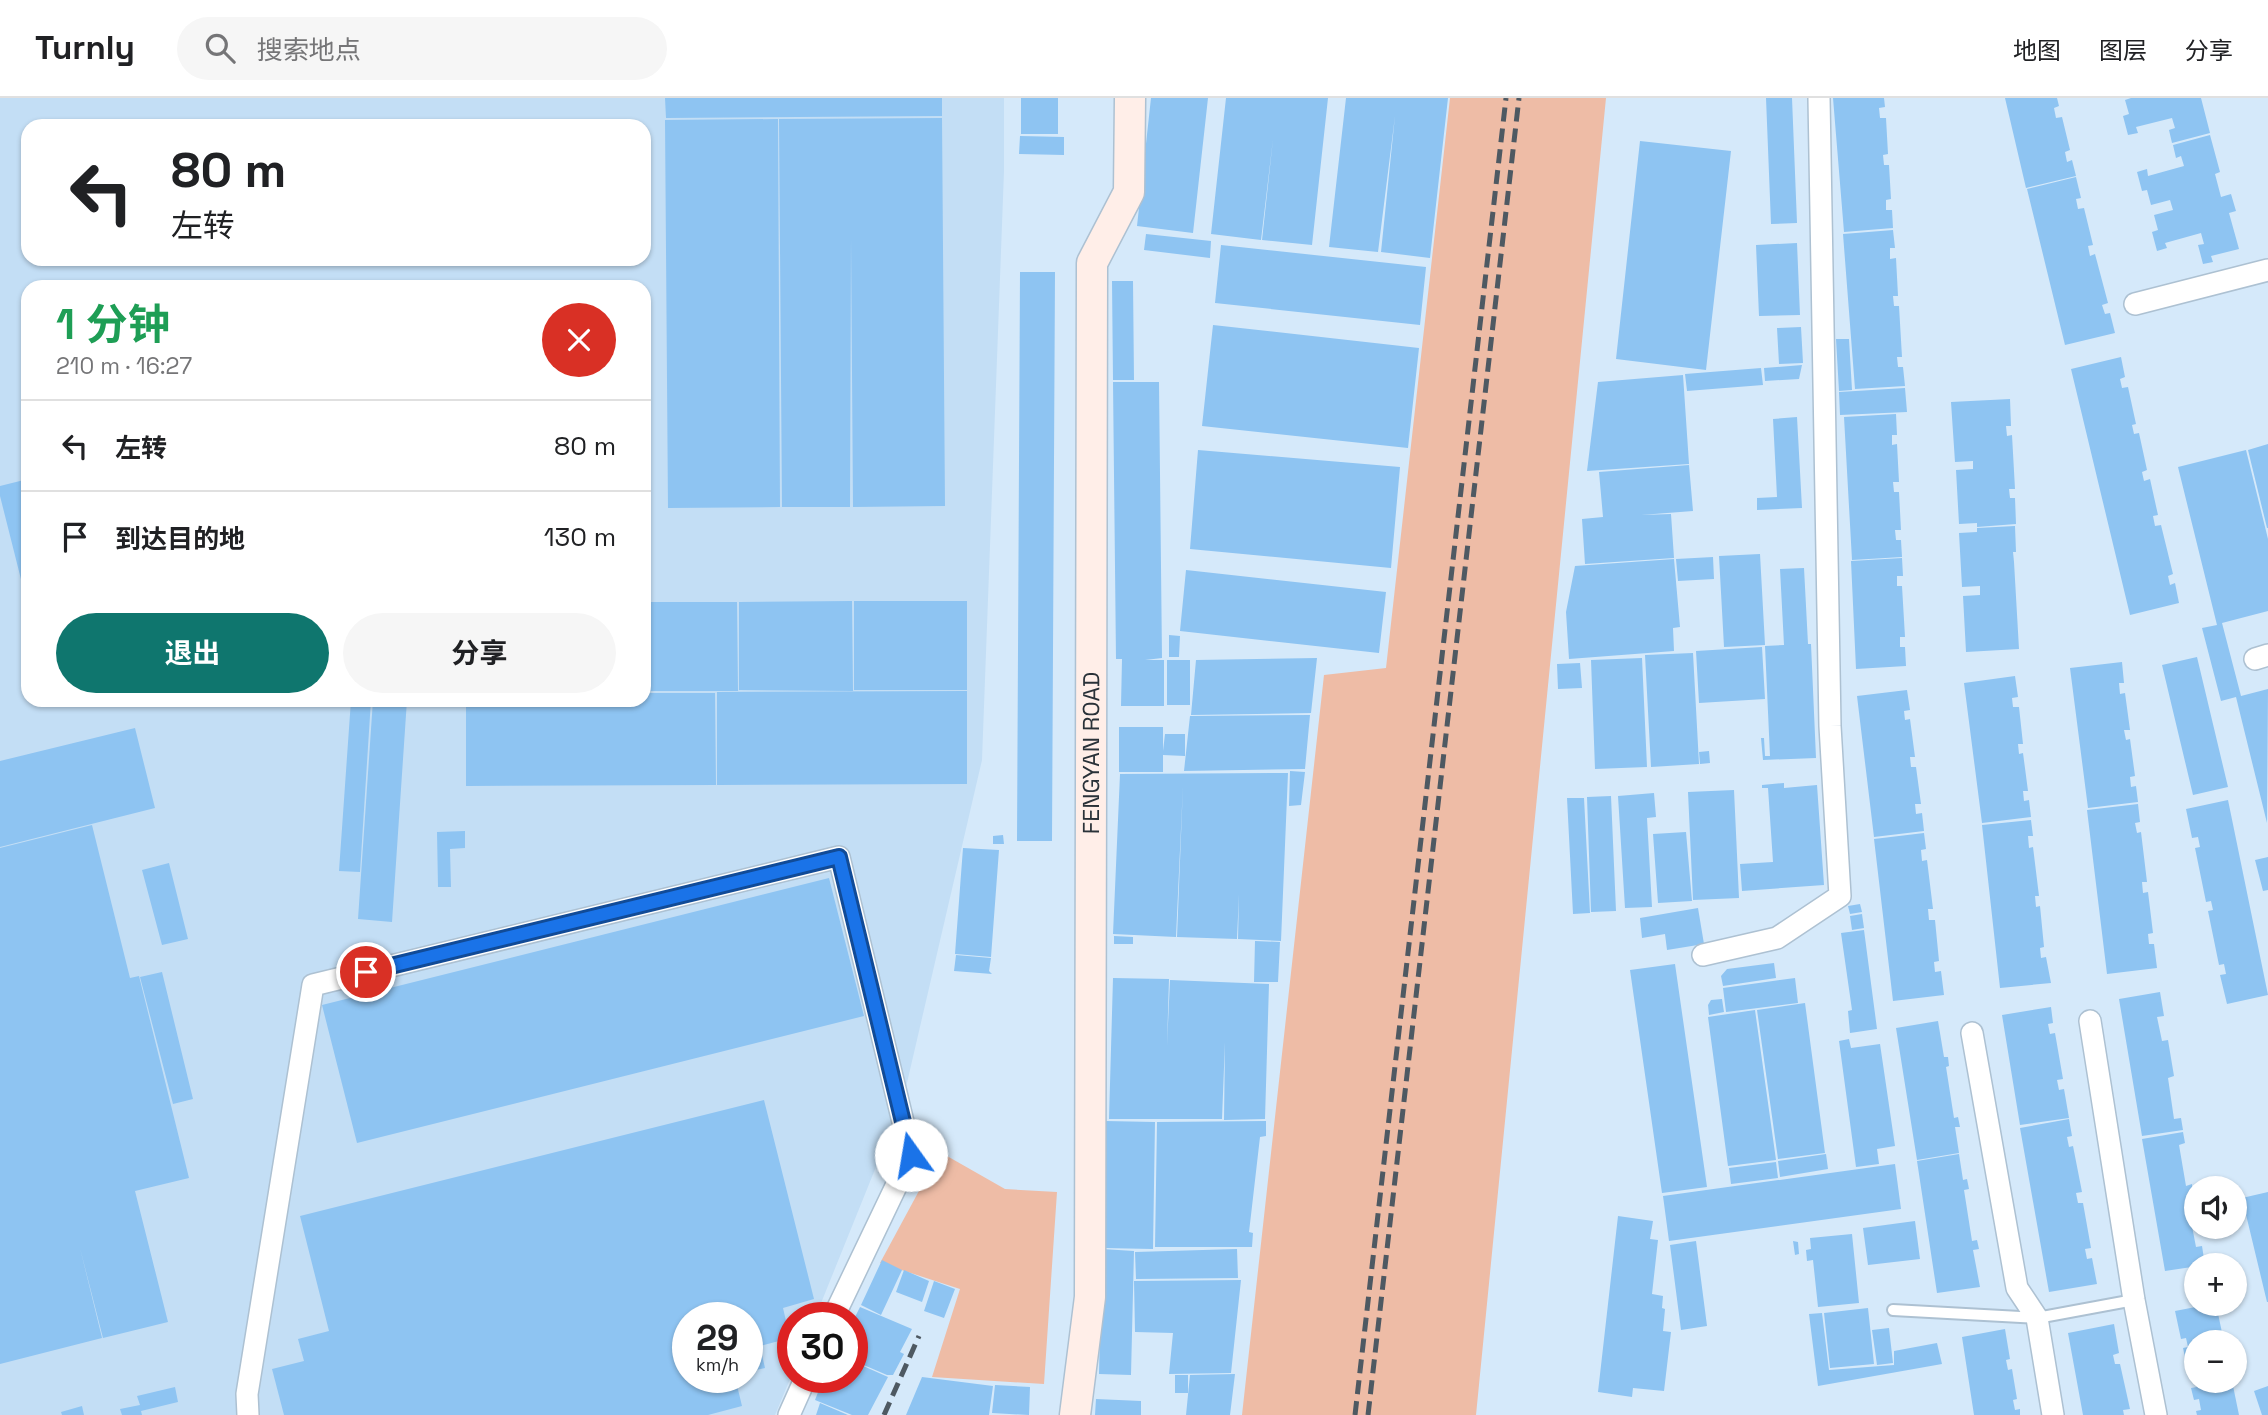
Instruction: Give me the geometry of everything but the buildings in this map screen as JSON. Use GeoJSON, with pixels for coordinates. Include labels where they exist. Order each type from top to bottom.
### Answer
{"type":"FeatureCollection","features":[{"type":"Feature","properties":{"kind":"street","name":"FENGYAN ROAD"},"geometry":{"type":"LineString","coordinates":[[1075,1415],[1090,1297],[1092,263],[1129,192],[1130,98]]}},
{"type":"Feature","properties":{"kind":"street"},"geometry":{"type":"LineString","coordinates":[[1703,955],[1777,939],[1840,896],[1830,726],[1819,98]]}},
{"type":"Feature","properties":{"kind":"street"},"geometry":{"type":"LineString","coordinates":[[2135,304],[2268,270]]}},
{"type":"Feature","properties":{"kind":"street"},"geometry":{"type":"LineString","coordinates":[[248,1415],[247,1394],[313,985],[839,857],[911,1155],[841,1302]]}},
{"type":"Feature","properties":{"kind":"street"},"geometry":{"type":"LineString","coordinates":[[2090,1021],[2134,1300],[2156,1415]]}},
{"type":"Feature","properties":{"kind":"street"},"geometry":{"type":"LineString","coordinates":[[1972,1033],[2017,1288],[2037,1318],[2053,1415]]}},
{"type":"Feature","properties":{"kind":"street"},"geometry":{"type":"LineString","coordinates":[[789,1415],[799,1393]]}},
{"type":"Feature","properties":{"kind":"lane"},"geometry":{"type":"LineString","coordinates":[[1893,1310],[2037,1318],[2134,1300]]}},
{"type":"Feature","properties":{"kind":"shaded area"},"geometry":{"type":"Polygon","coordinates":[[[0,98],[1004,98],[1004,171],[982,760],[903,1100],[821,1302],[777,1302],[777,1393],[784,1393],[775,1415],[0,1415],[0,98]]]}},
{"type":"Feature","properties":{"kind":"shaded area"},"geometry":{"type":"Polygon","coordinates":[[[1450,98],[1606,98],[1476,1415],[1242,1415],[1324,675],[1386,668],[1450,98]]]}},
{"type":"Feature","properties":{"kind":"shaded area"},"geometry":{"type":"Polygon","coordinates":[[[940,1152],[1005,1189],[1057,1192],[1044,1384],[932,1377],[960,1289],[880,1263],[940,1152]]]}},
{"type":"Feature","properties":{"kind":"railway"},"geometry":{"type":"LineString","coordinates":[[1355,1415],[1506,98]]}},
{"type":"Feature","properties":{"kind":"railway"},"geometry":{"type":"LineString","coordinates":[[1368,1415],[1519,98]]}},
{"type":"Feature","properties":{"kind":"railway"},"geometry":{"type":"LineString","coordinates":[[884,1415],[919,1336]]}},
{"type":"Feature","properties":{"kind":"route"},"geometry":{"type":"LineString","coordinates":[[366,972],[839,857],[911,1155]]}}]}
